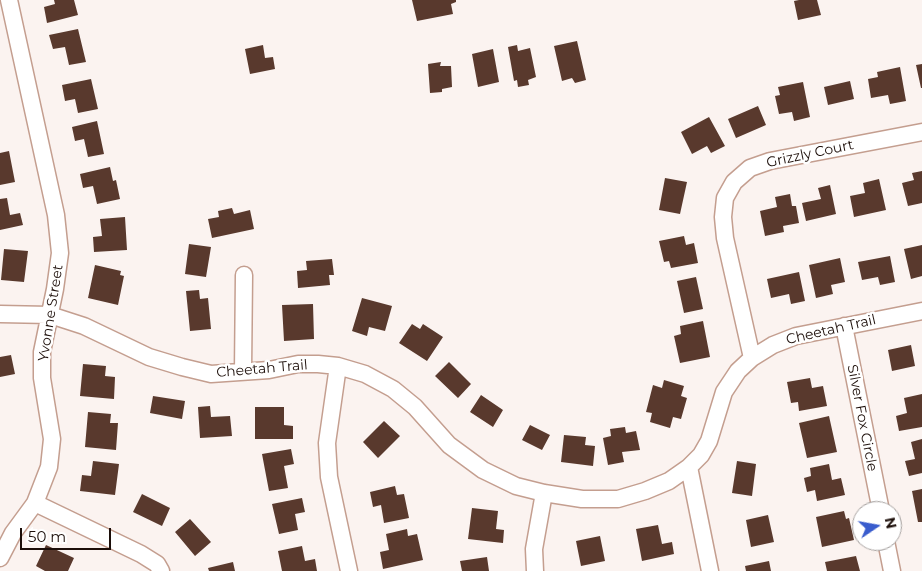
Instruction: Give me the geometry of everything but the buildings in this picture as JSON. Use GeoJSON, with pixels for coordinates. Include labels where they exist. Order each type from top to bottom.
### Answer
{"type":"FeatureCollection","features":[{"type":"Feature","properties":{"kind":"street","name":"Yvonne Street"},"geometry":{"type":"LineString","coordinates":[[0,558],[12,533],[35,503],[49,467],[52,439],[42,378],[42,352],[56,289],[60,253],[56,215],[9,0]]}},
{"type":"Feature","properties":{"kind":"street","name":"Grizzly Court"},"geometry":{"type":"LineString","coordinates":[[752,358],[725,238],[723,217],[725,198],[734,182],[750,168],[770,162],[922,132]]}},
{"type":"Feature","properties":{"kind":"street"},"geometry":{"type":"LineString","coordinates":[[244,275],[244,372]]}},
{"type":"Feature","properties":{"kind":"street","name":"Cheetah Trail"},"geometry":{"type":"LineString","coordinates":[[0,314],[50,314],[84,326],[149,357],[211,374],[269,370],[298,364],[338,366],[365,374],[393,389],[415,407],[449,445],[483,470],[516,486],[582,499],[618,498],[645,491],[669,481],[689,467],[701,455],[709,441],[724,392],[738,371],[752,358],[773,345],[796,336],[922,311]]}},
{"type":"Feature","properties":{"kind":"street","name":"Silver Fox Circle"},"geometry":{"type":"LineString","coordinates":[[844,326],[878,501]]}},
{"type":"Feature","properties":{"kind":"street"},"geometry":{"type":"LineString","coordinates":[[338,366],[327,442],[329,477],[349,571]]}},
{"type":"Feature","properties":{"kind":"street"},"geometry":{"type":"LineString","coordinates":[[689,467],[710,571]]}},
{"type":"Feature","properties":{"kind":"street"},"geometry":{"type":"LineString","coordinates":[[535,571],[534,549],[544,493]]}},
{"type":"Feature","properties":{"kind":"street"},"geometry":{"type":"LineString","coordinates":[[35,503],[141,554],[157,564],[161,571]]}},
{"type":"Feature","properties":{"kind":"street"},"geometry":{"type":"LineString","coordinates":[[888,551],[892,571]]}}]}
